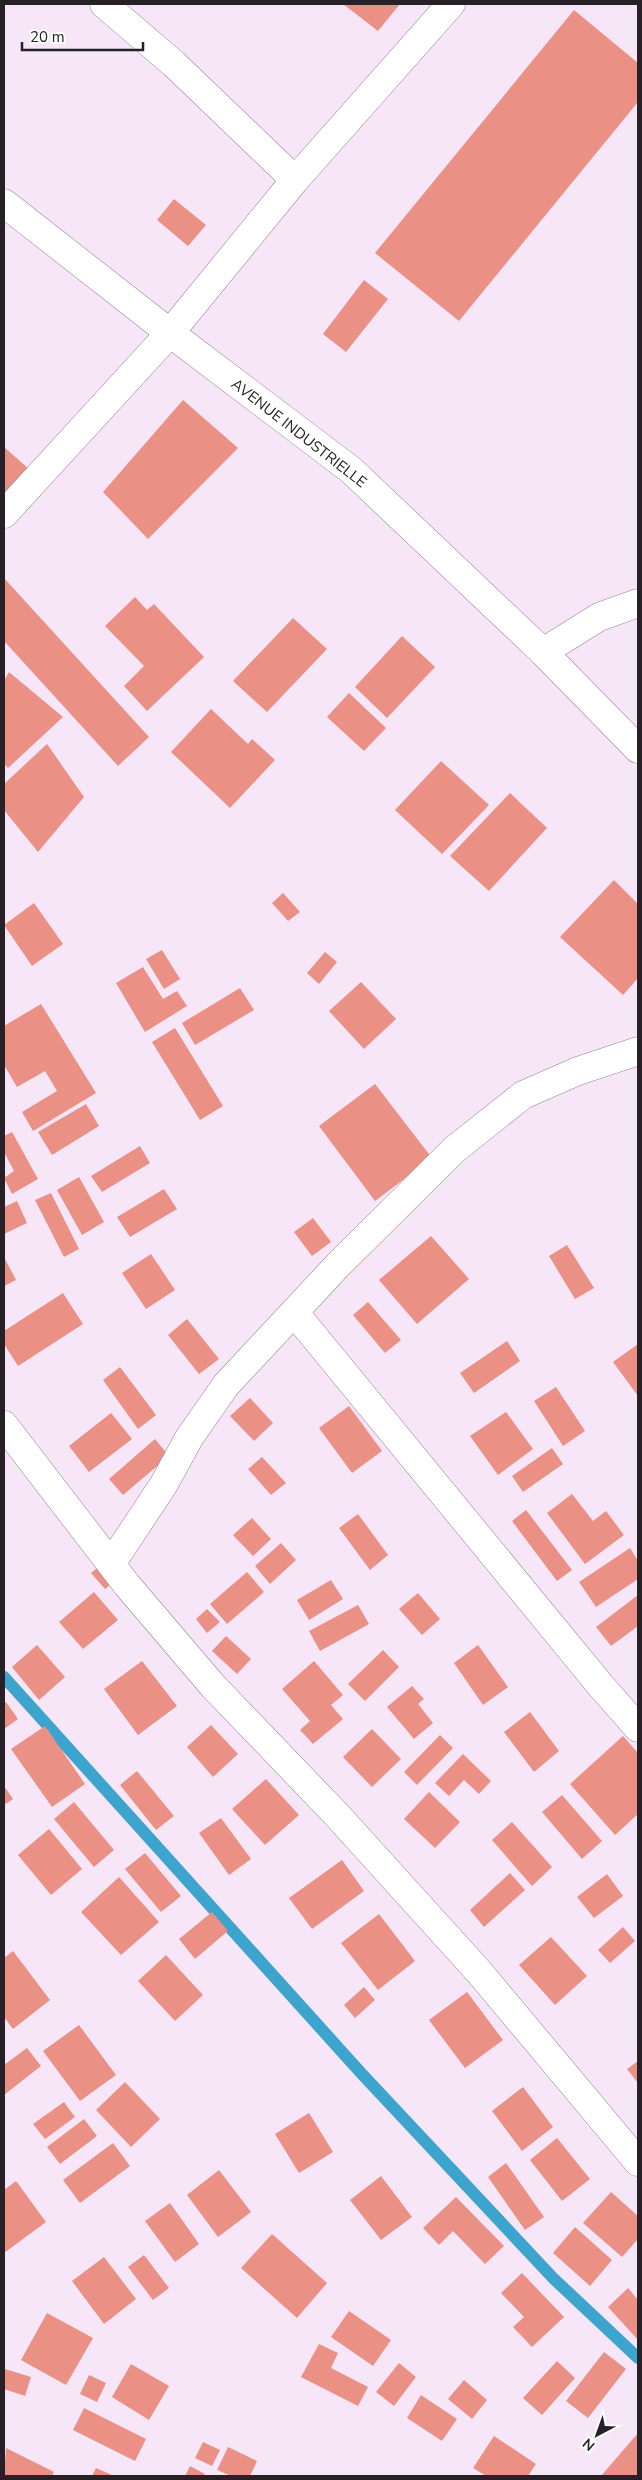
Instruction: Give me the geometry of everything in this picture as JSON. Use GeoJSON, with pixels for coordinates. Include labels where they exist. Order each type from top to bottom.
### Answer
{"type":"FeatureCollection","features":[{"type":"Feature","properties":{"kind":"street"},"geometry":{"type":"LineString","coordinates":[[104,4],[174,64],[295,180]]}},
{"type":"Feature","properties":{"kind":"street"},"geometry":{"type":"LineString","coordinates":[[4,514],[170,334],[295,180],[451,4]]}},
{"type":"Feature","properties":{"kind":"street","name":"AVENUE INDUSTRIELLE"},"geometry":{"type":"LineString","coordinates":[[4,202],[170,334],[351,470],[543,652],[638,749]]}},
{"type":"Feature","properties":{"kind":"street"},"geometry":{"type":"LineString","coordinates":[[543,652],[599,617],[638,603]]}},
{"type":"Feature","properties":{"kind":"street"},"geometry":{"type":"LineString","coordinates":[[111,1564],[164,1484],[188,1438],[226,1385],[337,1266],[455,1149],[523,1095],[578,1071],[638,1051]]}},
{"type":"Feature","properties":{"kind":"street"},"geometry":{"type":"LineString","coordinates":[[294,1312],[601,1686],[638,1728]]}},
{"type":"Feature","properties":{"kind":"street"},"geometry":{"type":"LineString","coordinates":[[4,1425],[111,1564],[213,1686],[336,1814],[480,1973],[638,2162]]}},
{"type":"Feature","properties":{"kind":"building"},"geometry":{"type":"Polygon","coordinates":[[[343,4],[400,4],[378,31],[343,4]]]}},
{"type":"Feature","properties":{"kind":"building"},"geometry":{"type":"Polygon","coordinates":[[[574,10],[638,63],[638,102],[459,321],[375,253],[574,10]]]}},
{"type":"Feature","properties":{"kind":"building"},"geometry":{"type":"Polygon","coordinates":[[[174,199],[206,225],[188,246],[157,220],[174,199]]]}},
{"type":"Feature","properties":{"kind":"building"},"geometry":{"type":"Polygon","coordinates":[[[364,280],[388,299],[346,352],[323,334],[364,280]]]}},
{"type":"Feature","properties":{"kind":"building"},"geometry":{"type":"Polygon","coordinates":[[[183,400],[238,448],[148,539],[103,492],[183,400]]]}},
{"type":"Feature","properties":{"kind":"building"},"geometry":{"type":"Polygon","coordinates":[[[4,447],[30,470],[4,501],[4,447]]]}},
{"type":"Feature","properties":{"kind":"building"},"geometry":{"type":"Polygon","coordinates":[[[4,578],[149,737],[118,766],[4,641],[4,578]]]}},
{"type":"Feature","properties":{"kind":"building"},"geometry":{"type":"Polygon","coordinates":[[[135,597],[147,610],[154,604],[204,657],[147,711],[124,686],[144,666],[105,626],[135,597]]]}},
{"type":"Feature","properties":{"kind":"building"},"geometry":{"type":"Polygon","coordinates":[[[293,618],[327,649],[267,712],[233,681],[293,618]]]}},
{"type":"Feature","properties":{"kind":"building"},"geometry":{"type":"Polygon","coordinates":[[[402,636],[435,667],[387,718],[355,687],[402,636]]]}},
{"type":"Feature","properties":{"kind":"building"},"geometry":{"type":"Polygon","coordinates":[[[9,672],[63,717],[8,768],[4,764],[4,681],[9,672]]]}},
{"type":"Feature","properties":{"kind":"building"},"geometry":{"type":"Polygon","coordinates":[[[349,693],[386,728],[364,751],[327,717],[349,693]]]}},
{"type":"Feature","properties":{"kind":"building"},"geometry":{"type":"Polygon","coordinates":[[[211,709],[248,744],[252,739],[275,760],[230,808],[171,752],[211,709]]]}},
{"type":"Feature","properties":{"kind":"building"},"geometry":{"type":"Polygon","coordinates":[[[47,744],[84,797],[38,852],[4,810],[4,784],[47,744]]]}},
{"type":"Feature","properties":{"kind":"building"},"geometry":{"type":"Polygon","coordinates":[[[441,761],[489,805],[442,854],[395,810],[441,761]]]}},
{"type":"Feature","properties":{"kind":"building"},"geometry":{"type":"Polygon","coordinates":[[[510,793],[547,828],[489,891],[450,856],[510,793]]]}},
{"type":"Feature","properties":{"kind":"building"},"geometry":{"type":"Polygon","coordinates":[[[614,880],[638,904],[638,978],[623,995],[560,937],[614,880]]]}},
{"type":"Feature","properties":{"kind":"building"},"geometry":{"type":"Polygon","coordinates":[[[283,893],[300,912],[288,921],[272,903],[283,893]]]}},
{"type":"Feature","properties":{"kind":"building"},"geometry":{"type":"Polygon","coordinates":[[[34,903],[63,944],[32,966],[4,925],[34,903]]]}},
{"type":"Feature","properties":{"kind":"building"},"geometry":{"type":"Polygon","coordinates":[[[162,950],[180,979],[164,989],[146,959],[162,950]]]}},
{"type":"Feature","properties":{"kind":"building"},"geometry":{"type":"Polygon","coordinates":[[[325,952],[337,962],[319,984],[307,973],[325,952]]]}},
{"type":"Feature","properties":{"kind":"building"},"geometry":{"type":"Polygon","coordinates":[[[143,967],[163,999],[177,991],[187,1006],[145,1032],[116,983],[143,967]]]}},
{"type":"Feature","properties":{"kind":"building"},"geometry":{"type":"Polygon","coordinates":[[[361,982],[396,1019],[364,1049],[329,1011],[361,982]]]}},
{"type":"Feature","properties":{"kind":"building"},"geometry":{"type":"Polygon","coordinates":[[[240,988],[254,1010],[195,1045],[182,1023],[240,988]]]}},
{"type":"Feature","properties":{"kind":"building"},"geometry":{"type":"Polygon","coordinates":[[[41,1004],[96,1093],[33,1131],[22,1112],[57,1091],[45,1071],[17,1087],[4,1065],[4,1026],[41,1004]]]}},
{"type":"Feature","properties":{"kind":"building"},"geometry":{"type":"Polygon","coordinates":[[[175,1028],[223,1106],[200,1120],[152,1042],[175,1028]]]}},
{"type":"Feature","properties":{"kind":"building"},"geometry":{"type":"Polygon","coordinates":[[[375,1084],[432,1158],[375,1201],[319,1126],[375,1084]]]}},
{"type":"Feature","properties":{"kind":"building"},"geometry":{"type":"Polygon","coordinates":[[[86,1104],[99,1126],[52,1155],[38,1132],[86,1104]]]}},
{"type":"Feature","properties":{"kind":"building"},"geometry":{"type":"Polygon","coordinates":[[[12,1132],[38,1179],[12,1194],[4,1178],[14,1171],[4,1152],[4,1136],[12,1132]]]}},
{"type":"Feature","properties":{"kind":"building"},"geometry":{"type":"Polygon","coordinates":[[[140,1146],[150,1163],[102,1192],[91,1176],[140,1146]]]}},
{"type":"Feature","properties":{"kind":"building"},"geometry":{"type":"Polygon","coordinates":[[[79,1177],[104,1222],[82,1235],[57,1190],[79,1177]]]}},
{"type":"Feature","properties":{"kind":"building"},"geometry":{"type":"Polygon","coordinates":[[[164,1189],[177,1209],[130,1237],[117,1217],[164,1189]]]}},
{"type":"Feature","properties":{"kind":"building"},"geometry":{"type":"Polygon","coordinates":[[[51,1193],[79,1249],[64,1257],[35,1200],[51,1193]]]}},
{"type":"Feature","properties":{"kind":"building"},"geometry":{"type":"Polygon","coordinates":[[[17,1201],[27,1223],[4,1234],[4,1207],[17,1201]]]}},
{"type":"Feature","properties":{"kind":"building"},"geometry":{"type":"Polygon","coordinates":[[[313,1218],[331,1242],[312,1256],[294,1232],[313,1218]]]}},
{"type":"Feature","properties":{"kind":"building"},"geometry":{"type":"Polygon","coordinates":[[[431,1236],[469,1279],[417,1324],[379,1280],[431,1236]]]}},
{"type":"Feature","properties":{"kind":"building"},"geometry":{"type":"Polygon","coordinates":[[[567,1245],[594,1288],[575,1299],[549,1256],[567,1245]]]}},
{"type":"Feature","properties":{"kind":"building"},"geometry":{"type":"Polygon","coordinates":[[[151,1254],[175,1290],[146,1309],[122,1273],[151,1254]]]}},
{"type":"Feature","properties":{"kind":"building"},"geometry":{"type":"Polygon","coordinates":[[[4,1257],[16,1280],[4,1286],[4,1257]]]}},
{"type":"Feature","properties":{"kind":"building"},"geometry":{"type":"Polygon","coordinates":[[[63,1293],[83,1324],[18,1366],[4,1344],[4,1331],[63,1293]]]}},
{"type":"Feature","properties":{"kind":"building"},"geometry":{"type":"Polygon","coordinates":[[[368,1302],[401,1340],[385,1353],[353,1315],[368,1302]]]}},
{"type":"Feature","properties":{"kind":"building"},"geometry":{"type":"Polygon","coordinates":[[[187,1319],[219,1359],[199,1374],[168,1335],[187,1319]]]}},
{"type":"Feature","properties":{"kind":"building"},"geometry":{"type":"Polygon","coordinates":[[[507,1341],[520,1361],[474,1393],[460,1373],[507,1341]]]}},
{"type":"Feature","properties":{"kind":"building"},"geometry":{"type":"Polygon","coordinates":[[[638,1344],[638,1396],[613,1362],[638,1344]]]}},
{"type":"Feature","properties":{"kind":"building"},"geometry":{"type":"Polygon","coordinates":[[[120,1367],[156,1415],[138,1429],[103,1380],[120,1367]]]}},
{"type":"Feature","properties":{"kind":"building"},"geometry":{"type":"Polygon","coordinates":[[[556,1387],[585,1431],[563,1446],[534,1401],[556,1387]]]}},
{"type":"Feature","properties":{"kind":"building"},"geometry":{"type":"Polygon","coordinates":[[[250,1398],[273,1423],[254,1441],[230,1416],[250,1398]]]}},
{"type":"Feature","properties":{"kind":"building"},"geometry":{"type":"Polygon","coordinates":[[[349,1406],[382,1451],[352,1473],[319,1428],[349,1406]]]}},
{"type":"Feature","properties":{"kind":"building"},"geometry":{"type":"Polygon","coordinates":[[[506,1412],[533,1449],[498,1475],[470,1436],[506,1412]]]}},
{"type":"Feature","properties":{"kind":"building"},"geometry":{"type":"Polygon","coordinates":[[[111,1413],[132,1439],[89,1472],[69,1446],[111,1413]]]}},
{"type":"Feature","properties":{"kind":"building"},"geometry":{"type":"Polygon","coordinates":[[[155,1439],[169,1456],[123,1495],[109,1479],[155,1439]]]}},
{"type":"Feature","properties":{"kind":"building"},"geometry":{"type":"Polygon","coordinates":[[[552,1448],[563,1464],[523,1492],[512,1476],[552,1448]]]}},
{"type":"Feature","properties":{"kind":"building"},"geometry":{"type":"Polygon","coordinates":[[[262,1457],[286,1483],[271,1495],[248,1469],[262,1457]]]}},
{"type":"Feature","properties":{"kind":"building"},"geometry":{"type":"Polygon","coordinates":[[[572,1494],[593,1521],[606,1511],[624,1535],[585,1564],[547,1513],[572,1494]]]}},
{"type":"Feature","properties":{"kind":"building"},"geometry":{"type":"Polygon","coordinates":[[[526,1510],[572,1570],[557,1581],[512,1521],[526,1510]]]}},
{"type":"Feature","properties":{"kind":"building"},"geometry":{"type":"Polygon","coordinates":[[[358,1514],[388,1555],[370,1570],[339,1528],[358,1514]]]}},
{"type":"Feature","properties":{"kind":"building"},"geometry":{"type":"Polygon","coordinates":[[[252,1518],[271,1539],[253,1556],[233,1535],[252,1518]]]}},
{"type":"Feature","properties":{"kind":"building"},"geometry":{"type":"Polygon","coordinates":[[[281,1543],[296,1560],[270,1584],[255,1566],[281,1543]]]}},
{"type":"Feature","properties":{"kind":"building"},"geometry":{"type":"Polygon","coordinates":[[[630,1548],[638,1561],[638,1579],[596,1607],[579,1582],[630,1548]]]}},
{"type":"Feature","properties":{"kind":"building"},"geometry":{"type":"Polygon","coordinates":[[[102,1564],[116,1580],[105,1589],[91,1573],[102,1564]]]}},
{"type":"Feature","properties":{"kind":"building"},"geometry":{"type":"Polygon","coordinates":[[[247,1572],[264,1592],[227,1624],[210,1604],[247,1572]]]}},
{"type":"Feature","properties":{"kind":"building"},"geometry":{"type":"Polygon","coordinates":[[[331,1580],[343,1599],[309,1620],[297,1600],[331,1580]]]}},
{"type":"Feature","properties":{"kind":"building"},"geometry":{"type":"Polygon","coordinates":[[[94,1592],[118,1620],[83,1649],[59,1622],[94,1592]]]}},
{"type":"Feature","properties":{"kind":"building"},"geometry":{"type":"Polygon","coordinates":[[[418,1593],[440,1619],[422,1635],[399,1609],[418,1593]]]}},
{"type":"Feature","properties":{"kind":"building"},"geometry":{"type":"Polygon","coordinates":[[[638,1595],[638,1626],[611,1646],[596,1627],[638,1595]]]}},
{"type":"Feature","properties":{"kind":"building"},"geometry":{"type":"Polygon","coordinates":[[[358,1605],[369,1624],[320,1651],[309,1631],[358,1605]]]}},
{"type":"Feature","properties":{"kind":"building"},"geometry":{"type":"Polygon","coordinates":[[[207,1609],[220,1622],[207,1633],[196,1619],[207,1609]]]}},
{"type":"Feature","properties":{"kind":"building"},"geometry":{"type":"Polygon","coordinates":[[[226,1636],[251,1659],[237,1674],[212,1651],[226,1636]]]}},
{"type":"Feature","properties":{"kind":"building"},"geometry":{"type":"Polygon","coordinates":[[[37,1645],[65,1677],[39,1700],[12,1667],[37,1645]]]}},
{"type":"Feature","properties":{"kind":"building"},"geometry":{"type":"Polygon","coordinates":[[[478,1645],[508,1687],[483,1705],[454,1663],[478,1645]]]}},
{"type":"Feature","properties":{"kind":"building"},"geometry":{"type":"Polygon","coordinates":[[[383,1650],[399,1667],[365,1701],[348,1684],[383,1650]]]}},
{"type":"Feature","properties":{"kind":"building"},"geometry":{"type":"Polygon","coordinates":[[[142,1661],[177,1706],[138,1735],[104,1689],[142,1661]]]}},
{"type":"Feature","properties":{"kind":"building"},"geometry":{"type":"Polygon","coordinates":[[[314,1661],[343,1695],[331,1705],[343,1719],[313,1744],[300,1730],[310,1721],[282,1689],[314,1661]]]}},
{"type":"Feature","properties":{"kind":"building"},"geometry":{"type":"Polygon","coordinates":[[[412,1686],[424,1699],[418,1704],[433,1723],[414,1739],[387,1707],[412,1686]]]}},
{"type":"Feature","properties":{"kind":"building"},"geometry":{"type":"Polygon","coordinates":[[[6,1702],[18,1719],[4,1729],[4,1704],[6,1702]]]}},
{"type":"Feature","properties":{"kind":"building"},"geometry":{"type":"Polygon","coordinates":[[[530,1712],[559,1751],[534,1772],[504,1732],[530,1712]]]}},
{"type":"Feature","properties":{"kind":"building"},"geometry":{"type":"Polygon","coordinates":[[[211,1725],[238,1754],[213,1777],[187,1747],[211,1725]]]}},
{"type":"Feature","properties":{"kind":"building"},"geometry":{"type":"Polygon","coordinates":[[[45,1726],[85,1784],[52,1807],[11,1749],[45,1726]]]}},
{"type":"Feature","properties":{"kind":"building"},"geometry":{"type":"Polygon","coordinates":[[[372,1729],[401,1759],[372,1787],[343,1757],[372,1729]]]}},
{"type":"Feature","properties":{"kind":"building"},"geometry":{"type":"Polygon","coordinates":[[[440,1735],[453,1748],[417,1785],[404,1772],[440,1735]]]}},
{"type":"Feature","properties":{"kind":"building"},"geometry":{"type":"Polygon","coordinates":[[[623,1736],[638,1753],[638,1814],[615,1835],[570,1784],[623,1736]]]}},
{"type":"Feature","properties":{"kind":"building"},"geometry":{"type":"Polygon","coordinates":[[[463,1754],[491,1781],[479,1794],[464,1780],[449,1796],[435,1783],[463,1754]]]}},
{"type":"Feature","properties":{"kind":"building"},"geometry":{"type":"Polygon","coordinates":[[[137,1771],[174,1816],[156,1830],[120,1785],[137,1771]]]}},
{"type":"Feature","properties":{"kind":"building"},"geometry":{"type":"Polygon","coordinates":[[[266,1779],[299,1815],[265,1845],[232,1809],[266,1779]]]}},
{"type":"Feature","properties":{"kind":"building"},"geometry":{"type":"Polygon","coordinates":[[[4,1786],[13,1799],[4,1805],[4,1786]]]}},
{"type":"Feature","properties":{"kind":"building"},"geometry":{"type":"Polygon","coordinates":[[[429,1792],[460,1822],[435,1848],[404,1819],[429,1792]]]}},
{"type":"Feature","properties":{"kind":"building"},"geometry":{"type":"Polygon","coordinates":[[[562,1795],[602,1841],[582,1859],[542,1812],[562,1795]]]}},
{"type":"Feature","properties":{"kind":"building"},"geometry":{"type":"Polygon","coordinates":[[[74,1802],[114,1850],[94,1867],[54,1819],[74,1802]]]}},
{"type":"Feature","properties":{"kind":"building"},"geometry":{"type":"Polygon","coordinates":[[[221,1818],[251,1859],[229,1875],[199,1833],[221,1818]]]}},
{"type":"Feature","properties":{"kind":"building"},"geometry":{"type":"Polygon","coordinates":[[[512,1822],[552,1867],[532,1886],[492,1840],[512,1822]]]}},
{"type":"Feature","properties":{"kind":"building"},"geometry":{"type":"Polygon","coordinates":[[[49,1829],[82,1869],[51,1895],[18,1855],[49,1829]]]}},
{"type":"Feature","properties":{"kind":"building"},"geometry":{"type":"Polygon","coordinates":[[[145,1853],[181,1896],[161,1912],[125,1869],[145,1853]]]}},
{"type":"Feature","properties":{"kind":"building"},"geometry":{"type":"Polygon","coordinates":[[[342,1860],[364,1891],[312,1929],[289,1898],[342,1860]]]}},
{"type":"Feature","properties":{"kind":"building"},"geometry":{"type":"Polygon","coordinates":[[[510,1873],[525,1890],[484,1927],[470,1910],[510,1873]]]}},
{"type":"Feature","properties":{"kind":"building"},"geometry":{"type":"Polygon","coordinates":[[[607,1874],[623,1896],[594,1918],[577,1897],[607,1874]]]}},
{"type":"Feature","properties":{"kind":"building"},"geometry":{"type":"Polygon","coordinates":[[[119,1877],[159,1922],[121,1955],[81,1912],[119,1877]]]}},
{"type":"Feature","properties":{"kind":"building"},"geometry":{"type":"Polygon","coordinates":[[[212,1912],[228,1931],[195,1959],[179,1939],[212,1912]]]}},
{"type":"Feature","properties":{"kind":"building"},"geometry":{"type":"Polygon","coordinates":[[[379,1914],[415,1961],[378,1990],[341,1943],[379,1914]]]}},
{"type":"Feature","properties":{"kind":"building"},"geometry":{"type":"Polygon","coordinates":[[[623,1927],[635,1941],[610,1963],[598,1950],[623,1927]]]}},
{"type":"Feature","properties":{"kind":"building"},"geometry":{"type":"Polygon","coordinates":[[[551,1937],[587,1976],[555,2005],[519,1965],[551,1937]]]}},
{"type":"Feature","properties":{"kind":"building"},"geometry":{"type":"Polygon","coordinates":[[[13,1951],[50,2000],[13,2029],[4,2017],[4,1958],[13,1951]]]}},
{"type":"Feature","properties":{"kind":"building"},"geometry":{"type":"Polygon","coordinates":[[[166,1955],[203,1995],[175,2021],[138,1981],[166,1955]]]}},
{"type":"Feature","properties":{"kind":"building"},"geometry":{"type":"Polygon","coordinates":[[[364,1987],[375,2000],[355,2018],[344,2005],[364,1987]]]}},
{"type":"Feature","properties":{"kind":"building"},"geometry":{"type":"Polygon","coordinates":[[[467,1992],[503,2040],[465,2068],[429,2020],[467,1992]]]}},
{"type":"Feature","properties":{"kind":"building"},"geometry":{"type":"Polygon","coordinates":[[[79,2025],[116,2075],[80,2101],[43,2051],[79,2025]]]}},
{"type":"Feature","properties":{"kind":"building"},"geometry":{"type":"Polygon","coordinates":[[[27,2048],[41,2066],[4,2095],[4,2065],[27,2048]]]}},
{"type":"Feature","properties":{"kind":"building"},"geometry":{"type":"Polygon","coordinates":[[[638,2061],[638,2083],[627,2069],[638,2061]]]}},
{"type":"Feature","properties":{"kind":"building"},"geometry":{"type":"Polygon","coordinates":[[[125,2082],[160,2119],[131,2147],[96,2110],[125,2082]]]}},
{"type":"Feature","properties":{"kind":"building"},"geometry":{"type":"Polygon","coordinates":[[[523,2087],[553,2127],[522,2151],[492,2111],[523,2087]]]}},
{"type":"Feature","properties":{"kind":"building"},"geometry":{"type":"Polygon","coordinates":[[[64,2102],[75,2117],[45,2139],[33,2124],[64,2102]]]}},
{"type":"Feature","properties":{"kind":"building"},"geometry":{"type":"Polygon","coordinates":[[[309,2113],[333,2152],[299,2173],[275,2134],[309,2113]]]}},
{"type":"Feature","properties":{"kind":"building"},"geometry":{"type":"Polygon","coordinates":[[[84,2119],[97,2136],[60,2164],[47,2147],[84,2119]]]}},
{"type":"Feature","properties":{"kind":"building"},"geometry":{"type":"Polygon","coordinates":[[[557,2138],[590,2179],[562,2201],[530,2160],[557,2138]]]}},
{"type":"Feature","properties":{"kind":"building"},"geometry":{"type":"Polygon","coordinates":[[[113,2143],[130,2166],[80,2203],[63,2180],[113,2143]]]}},
{"type":"Feature","properties":{"kind":"building"},"geometry":{"type":"Polygon","coordinates":[[[506,2163],[544,2217],[525,2230],[488,2177],[506,2163]]]}},
{"type":"Feature","properties":{"kind":"building"},"geometry":{"type":"Polygon","coordinates":[[[219,2170],[251,2212],[218,2237],[187,2195],[219,2170]]]}},
{"type":"Feature","properties":{"kind":"building"},"geometry":{"type":"Polygon","coordinates":[[[381,2176],[412,2217],[381,2240],[350,2200],[381,2176]]]}},
{"type":"Feature","properties":{"kind":"building"},"geometry":{"type":"Polygon","coordinates":[[[16,2181],[46,2222],[4,2253],[4,2190],[16,2181]]]}},
{"type":"Feature","properties":{"kind":"building"},"geometry":{"type":"Polygon","coordinates":[[[611,2192],[638,2216],[638,2239],[622,2257],[583,2223],[611,2192]]]}},
{"type":"Feature","properties":{"kind":"building"},"geometry":{"type":"Polygon","coordinates":[[[456,2197],[504,2246],[485,2264],[453,2231],[439,2245],[423,2228],[456,2197]]]}},
{"type":"Feature","properties":{"kind":"building"},"geometry":{"type":"Polygon","coordinates":[[[170,2203],[199,2244],[175,2262],[145,2221],[170,2203]]]}},
{"type":"Feature","properties":{"kind":"building"},"geometry":{"type":"Polygon","coordinates":[[[575,2227],[612,2260],[590,2286],[553,2253],[575,2227]]]}},
{"type":"Feature","properties":{"kind":"building"},"geometry":{"type":"Polygon","coordinates":[[[272,2234],[327,2283],[297,2318],[241,2268],[272,2234]]]}},
{"type":"Feature","properties":{"kind":"building"},"geometry":{"type":"Polygon","coordinates":[[[144,2255],[169,2288],[153,2300],[128,2267],[144,2255]]]}},
{"type":"Feature","properties":{"kind":"building"},"geometry":{"type":"Polygon","coordinates":[[[104,2257],[136,2299],[104,2324],[72,2281],[104,2257]]]}},
{"type":"Feature","properties":{"kind":"building"},"geometry":{"type":"Polygon","coordinates":[[[522,2273],[564,2317],[532,2347],[513,2327],[524,2317],[501,2293],[522,2273]]]}},
{"type":"Feature","properties":{"kind":"building"},"geometry":{"type":"Polygon","coordinates":[[[628,2288],[638,2300],[638,2340],[608,2307],[628,2288]]]}},
{"type":"Feature","properties":{"kind":"building"},"geometry":{"type":"Polygon","coordinates":[[[349,2311],[391,2340],[373,2366],[331,2337],[349,2311]]]}},
{"type":"Feature","properties":{"kind":"building"},"geometry":{"type":"Polygon","coordinates":[[[47,2313],[93,2338],[66,2385],[21,2360],[47,2313]]]}},
{"type":"Feature","properties":{"kind":"building"},"geometry":{"type":"Polygon","coordinates":[[[319,2344],[338,2353],[331,2368],[368,2387],[358,2406],[301,2377],[319,2344]]]}},
{"type":"Feature","properties":{"kind":"building"},"geometry":{"type":"Polygon","coordinates":[[[604,2352],[626,2369],[588,2418],[566,2401],[604,2352]]]}},
{"type":"Feature","properties":{"kind":"building"},"geometry":{"type":"Polygon","coordinates":[[[557,2361],[575,2378],[542,2415],[523,2398],[557,2361]]]}},
{"type":"Feature","properties":{"kind":"building"},"geometry":{"type":"Polygon","coordinates":[[[399,2363],[416,2377],[394,2406],[376,2392],[399,2363]]]}},
{"type":"Feature","properties":{"kind":"building"},"geometry":{"type":"Polygon","coordinates":[[[131,2364],[169,2386],[149,2420],[112,2397],[131,2364]]]}},
{"type":"Feature","properties":{"kind":"building"},"geometry":{"type":"Polygon","coordinates":[[[5,2369],[31,2377],[25,2396],[4,2389],[5,2369]]]}},
{"type":"Feature","properties":{"kind":"building"},"geometry":{"type":"Polygon","coordinates":[[[89,2375],[106,2383],[97,2402],[80,2394],[89,2375]]]}},
{"type":"Feature","properties":{"kind":"building"},"geometry":{"type":"Polygon","coordinates":[[[464,2380],[487,2400],[472,2419],[448,2399],[464,2380]]]}},
{"type":"Feature","properties":{"kind":"building"},"geometry":{"type":"Polygon","coordinates":[[[421,2395],[457,2419],[442,2441],[407,2418],[421,2395]]]}},
{"type":"Feature","properties":{"kind":"building"},"geometry":{"type":"Polygon","coordinates":[[[84,2408],[146,2439],[135,2461],[73,2430],[84,2408]]]}},
{"type":"Feature","properties":{"kind":"building"},"geometry":{"type":"Polygon","coordinates":[[[638,2433],[638,2476],[601,2476],[638,2433]]]}},
{"type":"Feature","properties":{"kind":"building"},"geometry":{"type":"Polygon","coordinates":[[[494,2436],[536,2464],[528,2476],[486,2476],[473,2468],[494,2436]]]}},
{"type":"Feature","properties":{"kind":"building"},"geometry":{"type":"Polygon","coordinates":[[[203,2442],[220,2450],[212,2466],[195,2458],[203,2442]]]}},
{"type":"Feature","properties":{"kind":"building"},"geometry":{"type":"Polygon","coordinates":[[[228,2447],[257,2461],[250,2476],[231,2476],[217,2470],[228,2447]]]}},
{"type":"Feature","properties":{"kind":"building"},"geometry":{"type":"Polygon","coordinates":[[[6,2448],[54,2472],[52,2476],[4,2476],[6,2448]]]}},
{"type":"Feature","properties":{"kind":"building"},"geometry":{"type":"Polygon","coordinates":[[[190,2466],[205,2474],[203,2476],[185,2476],[190,2466]]]}},
{"type":"Feature","properties":{"kind":"building"},"geometry":{"type":"Polygon","coordinates":[[[96,2468],[114,2476],[92,2476],[96,2468]]]}},
{"type":"Feature","properties":{"kind":"waterway"},"geometry":{"type":"LineString","coordinates":[[4,1677],[361,2073],[553,2278],[638,2358]]}}]}
